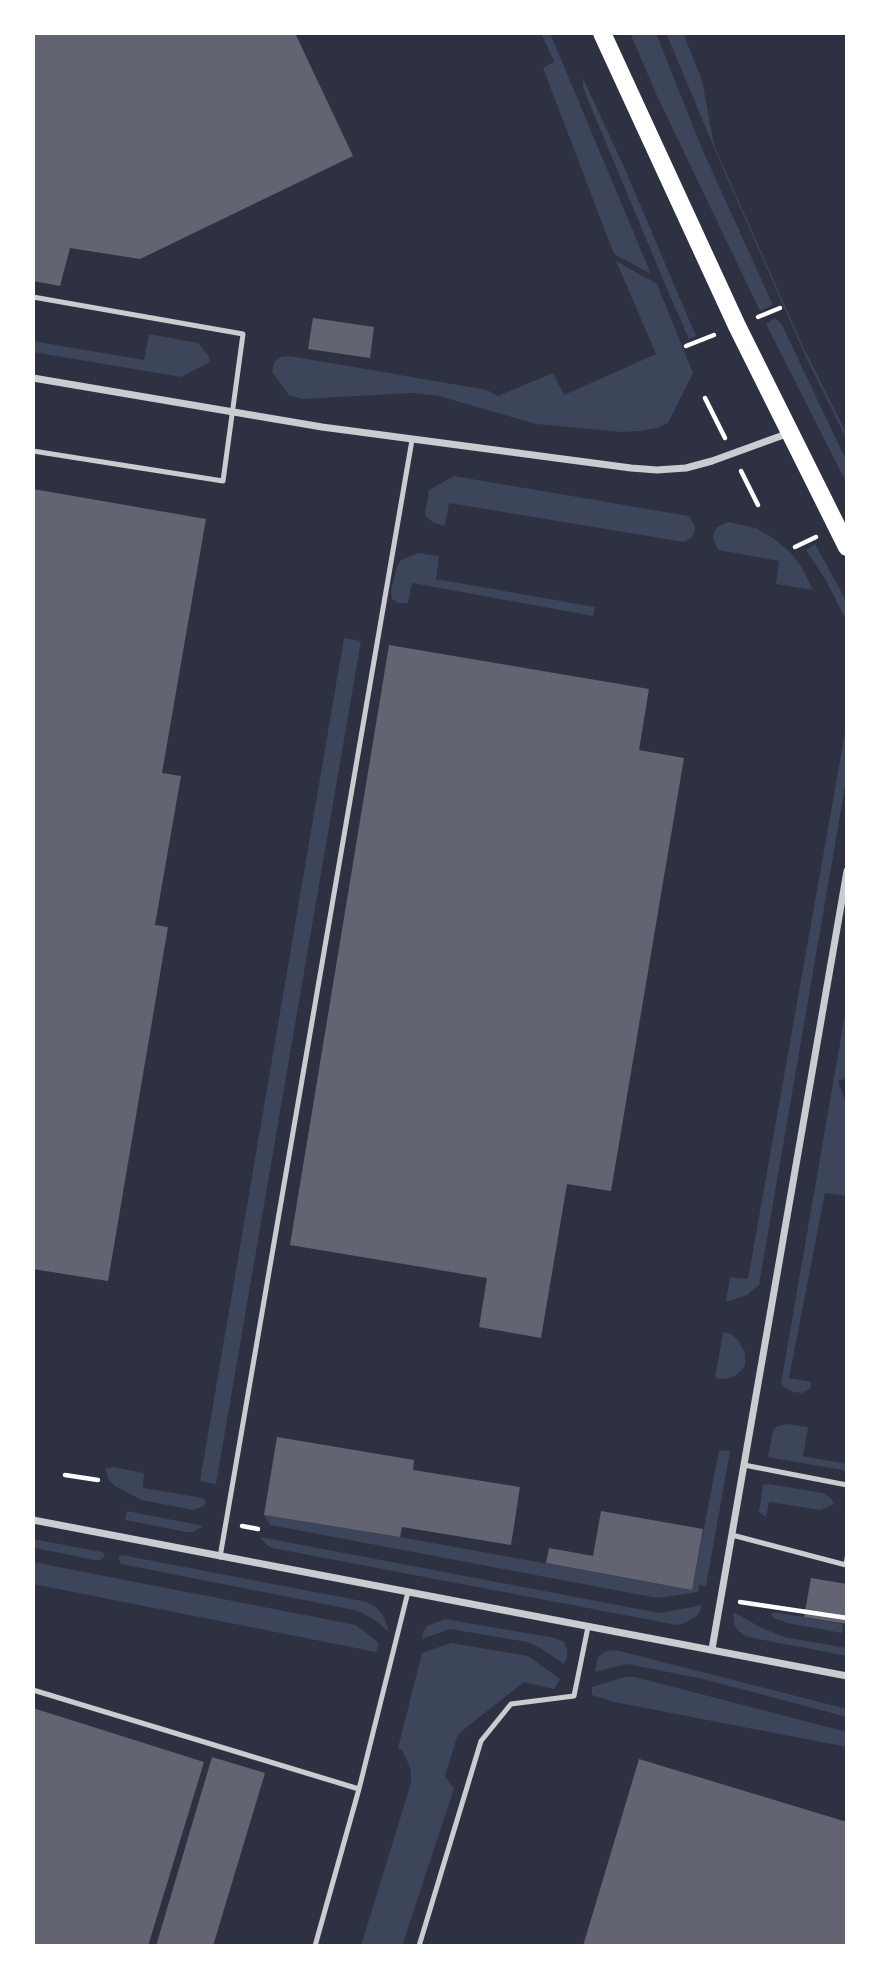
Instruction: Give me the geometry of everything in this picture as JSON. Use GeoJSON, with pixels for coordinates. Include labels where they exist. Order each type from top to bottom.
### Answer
{"type":"FeatureCollection","features":[{"type":"Feature","properties":{"kind":"main road"},"geometry":{"type":"LineString","coordinates":[[602,33],[726,303],[847,547]]}},
{"type":"Feature","properties":{"kind":"street"},"geometry":{"type":"LineString","coordinates":[[33,378],[412,440],[657,470],[686,468],[712,461],[789,433]]}},
{"type":"Feature","properties":{"kind":"street"},"geometry":{"type":"LineString","coordinates":[[712,1649],[847,871]]}},
{"type":"Feature","properties":{"kind":"street"},"geometry":{"type":"LineString","coordinates":[[33,1520],[847,1676]]}},
{"type":"Feature","properties":{"kind":"lane"},"geometry":{"type":"LineString","coordinates":[[33,297],[243,334],[223,481],[33,451]]}},
{"type":"Feature","properties":{"kind":"lane"},"geometry":{"type":"LineString","coordinates":[[220,1557],[412,440]]}},
{"type":"Feature","properties":{"kind":"lane"},"geometry":{"type":"LineString","coordinates":[[744,1465],[847,1485]]}},
{"type":"Feature","properties":{"kind":"lane"},"geometry":{"type":"LineString","coordinates":[[732,1535],[846,1563]]}},
{"type":"Feature","properties":{"kind":"lane"},"geometry":{"type":"LineString","coordinates":[[315,1946],[359,1789],[408,1592]]}},
{"type":"Feature","properties":{"kind":"lane"},"geometry":{"type":"LineString","coordinates":[[419,1946],[481,1741],[511,1704],[574,1696],[588,1627]]}},
{"type":"Feature","properties":{"kind":"lane"},"geometry":{"type":"LineString","coordinates":[[33,1690],[359,1789]]}},
{"type":"Feature","properties":{"kind":"path"},"geometry":{"type":"LineString","coordinates":[[65,1475],[98,1480]]}},
{"type":"Feature","properties":{"kind":"path"},"geometry":{"type":"LineString","coordinates":[[740,1602],[847,1618]]}},
{"type":"Feature","properties":{"kind":"shaded area"},"geometry":{"type":"Polygon","coordinates":[[[541,33],[550,33],[651,274],[614,254],[543,68],[554,62],[541,33]]]}},
{"type":"Feature","properties":{"kind":"shaded area"},"geometry":{"type":"Polygon","coordinates":[[[630,33],[656,33],[703,151],[773,305],[760,311],[658,98],[630,33]]]}},
{"type":"Feature","properties":{"kind":"shaded area"},"geometry":{"type":"Polygon","coordinates":[[[666,33],[683,33],[702,80],[714,145],[847,440],[805,355],[718,157],[666,33]]]}},
{"type":"Feature","properties":{"kind":"shaded area"},"geometry":{"type":"Polygon","coordinates":[[[583,78],[696,336],[689,339],[583,88],[583,78]]]}},
{"type":"Feature","properties":{"kind":"shaded area"},"geometry":{"type":"Polygon","coordinates":[[[616,261],[657,284],[693,373],[668,423],[657,428],[621,432],[536,424],[439,396],[412,393],[302,399],[289,395],[272,372],[274,362],[281,357],[290,356],[487,390],[498,396],[553,373],[564,395],[656,354],[616,261]]]}},
{"type":"Feature","properties":{"kind":"shaded area"},"geometry":{"type":"Polygon","coordinates":[[[775,318],[782,325],[847,462],[847,484],[766,324],[775,318]]]}},
{"type":"Feature","properties":{"kind":"shaded area"},"geometry":{"type":"Polygon","coordinates":[[[149,334],[198,343],[210,362],[181,377],[33,352],[33,341],[144,360],[149,334]]]}},
{"type":"Feature","properties":{"kind":"shaded area"},"geometry":{"type":"Polygon","coordinates":[[[454,476],[689,516],[695,527],[694,533],[684,542],[449,503],[445,526],[434,523],[425,515],[429,490],[454,476]]]}},
{"type":"Feature","properties":{"kind":"shaded area"},"geometry":{"type":"Polygon","coordinates":[[[728,522],[756,528],[773,538],[790,552],[801,566],[813,590],[776,584],[779,561],[718,550],[713,539],[714,532],[717,527],[728,522]]]}},
{"type":"Feature","properties":{"kind":"shaded area"},"geometry":{"type":"Polygon","coordinates":[[[815,544],[847,602],[847,622],[827,582],[806,550],[815,544]]]}},
{"type":"Feature","properties":{"kind":"shaded area"},"geometry":{"type":"Polygon","coordinates":[[[418,553],[439,556],[436,579],[595,607],[593,616],[412,583],[408,603],[398,603],[392,599],[391,591],[397,566],[401,560],[418,553]]]}},
{"type":"Feature","properties":{"kind":"shaded area"},"geometry":{"type":"Polygon","coordinates":[[[344,638],[361,641],[216,1484],[200,1481],[344,638]]]}},
{"type":"Feature","properties":{"kind":"shaded area"},"geometry":{"type":"Polygon","coordinates":[[[847,721],[847,775],[759,1285],[747,1295],[726,1302],[730,1277],[748,1279],[847,721]]]}},
{"type":"Feature","properties":{"kind":"shaded area"},"geometry":{"type":"Polygon","coordinates":[[[847,1003],[847,1078],[838,1081],[847,1106],[847,1196],[825,1193],[789,1378],[811,1382],[811,1388],[802,1393],[794,1392],[781,1383],[847,1003]]]}},
{"type":"Feature","properties":{"kind":"shaded area"},"geometry":{"type":"Polygon","coordinates":[[[723,1332],[737,1339],[745,1352],[745,1365],[742,1370],[726,1379],[715,1378],[723,1332]]]}},
{"type":"Feature","properties":{"kind":"shaded area"},"geometry":{"type":"Polygon","coordinates":[[[786,1424],[808,1427],[803,1456],[847,1464],[847,1471],[768,1457],[773,1431],[786,1424]]]}},
{"type":"Feature","properties":{"kind":"shaded area"},"geometry":{"type":"Polygon","coordinates":[[[719,1450],[730,1451],[706,1586],[699,1585],[698,1592],[657,1598],[270,1525],[264,1515],[692,1590],[719,1450]]]}},
{"type":"Feature","properties":{"kind":"shaded area"},"geometry":{"type":"Polygon","coordinates":[[[114,1467],[144,1473],[143,1488],[203,1498],[206,1503],[193,1510],[141,1500],[109,1480],[105,1469],[114,1467]]]}},
{"type":"Feature","properties":{"kind":"shaded area"},"geometry":{"type":"Polygon","coordinates":[[[763,1485],[823,1493],[831,1498],[834,1504],[820,1510],[769,1502],[766,1517],[759,1512],[763,1485]]]}},
{"type":"Feature","properties":{"kind":"shaded area"},"geometry":{"type":"Polygon","coordinates":[[[127,1511],[204,1526],[186,1532],[125,1520],[127,1511]]]}},
{"type":"Feature","properties":{"kind":"shaded area"},"geometry":{"type":"Polygon","coordinates":[[[260,1537],[660,1613],[702,1605],[698,1615],[677,1625],[272,1548],[260,1537]]]}},
{"type":"Feature","properties":{"kind":"shaded area"},"geometry":{"type":"Polygon","coordinates":[[[33,1539],[102,1552],[105,1556],[94,1560],[35,1548],[33,1539]]]}},
{"type":"Feature","properties":{"kind":"shaded area"},"geometry":{"type":"Polygon","coordinates":[[[122,1555],[367,1602],[383,1615],[389,1632],[375,1620],[354,1610],[121,1564],[118,1557],[122,1555]]]}},
{"type":"Feature","properties":{"kind":"shaded area"},"geometry":{"type":"Polygon","coordinates":[[[33,1562],[356,1625],[379,1643],[376,1652],[33,1584],[33,1562]]]}},
{"type":"Feature","properties":{"kind":"shaded area"},"geometry":{"type":"Polygon","coordinates":[[[773,1612],[843,1624],[842,1633],[787,1623],[774,1618],[771,1615],[773,1612]]]}},
{"type":"Feature","properties":{"kind":"shaded area"},"geometry":{"type":"Polygon","coordinates":[[[735,1613],[784,1637],[847,1648],[847,1656],[748,1637],[738,1631],[734,1623],[735,1613]]]}},
{"type":"Feature","properties":{"kind":"shaded area"},"geometry":{"type":"Polygon","coordinates":[[[445,1619],[555,1638],[564,1642],[567,1658],[564,1664],[527,1642],[450,1629],[422,1639],[427,1626],[445,1619]]]}},
{"type":"Feature","properties":{"kind":"shaded area"},"geometry":{"type":"Polygon","coordinates":[[[451,1643],[528,1656],[560,1679],[554,1689],[524,1682],[458,1734],[445,1776],[454,1789],[402,1946],[361,1946],[411,1783],[411,1771],[402,1750],[398,1748],[422,1653],[451,1643]]]}},
{"type":"Feature","properties":{"kind":"shaded area"},"geometry":{"type":"Polygon","coordinates":[[[616,1650],[847,1709],[847,1717],[703,1679],[627,1664],[595,1672],[598,1657],[606,1651],[616,1650]]]}},
{"type":"Feature","properties":{"kind":"shaded area"},"geometry":{"type":"Polygon","coordinates":[[[625,1677],[635,1677],[847,1732],[847,1747],[614,1702],[592,1695],[592,1687],[625,1677]]]}},
{"type":"Feature","properties":{"kind":"building"},"geometry":{"type":"Polygon","coordinates":[[[33,33],[295,33],[353,156],[140,259],[70,248],[60,286],[33,281],[33,33]]]}},
{"type":"Feature","properties":{"kind":"building"},"geometry":{"type":"Polygon","coordinates":[[[313,318],[374,327],[370,358],[308,349],[313,318]]]}},
{"type":"Feature","properties":{"kind":"building"},"geometry":{"type":"Polygon","coordinates":[[[33,489],[206,519],[162,773],[181,776],[155,925],[168,927],[108,1281],[33,1269],[33,489]]]}},
{"type":"Feature","properties":{"kind":"building"},"geometry":{"type":"Polygon","coordinates":[[[389,645],[649,689],[639,750],[684,758],[611,1191],[567,1184],[541,1338],[479,1327],[487,1278],[290,1245],[389,645]]]}},
{"type":"Feature","properties":{"kind":"building"},"geometry":{"type":"Polygon","coordinates":[[[277,1437],[414,1460],[413,1470],[520,1487],[511,1545],[402,1527],[400,1537],[264,1515],[277,1437]]]}},
{"type":"Feature","properties":{"kind":"building"},"geometry":{"type":"Polygon","coordinates":[[[601,1511],[703,1529],[692,1590],[546,1563],[549,1548],[593,1556],[601,1511]]]}},
{"type":"Feature","properties":{"kind":"building"},"geometry":{"type":"Polygon","coordinates":[[[811,1578],[847,1584],[847,1624],[804,1617],[811,1578]]]}},
{"type":"Feature","properties":{"kind":"building"},"geometry":{"type":"Polygon","coordinates":[[[33,1708],[204,1762],[148,1946],[33,1946],[33,1708]]]}},
{"type":"Feature","properties":{"kind":"building"},"geometry":{"type":"Polygon","coordinates":[[[212,1757],[265,1773],[213,1946],[156,1946],[212,1757]]]}},
{"type":"Feature","properties":{"kind":"building"},"geometry":{"type":"Polygon","coordinates":[[[639,1759],[847,1822],[847,1946],[583,1946],[639,1759]]]}}]}
